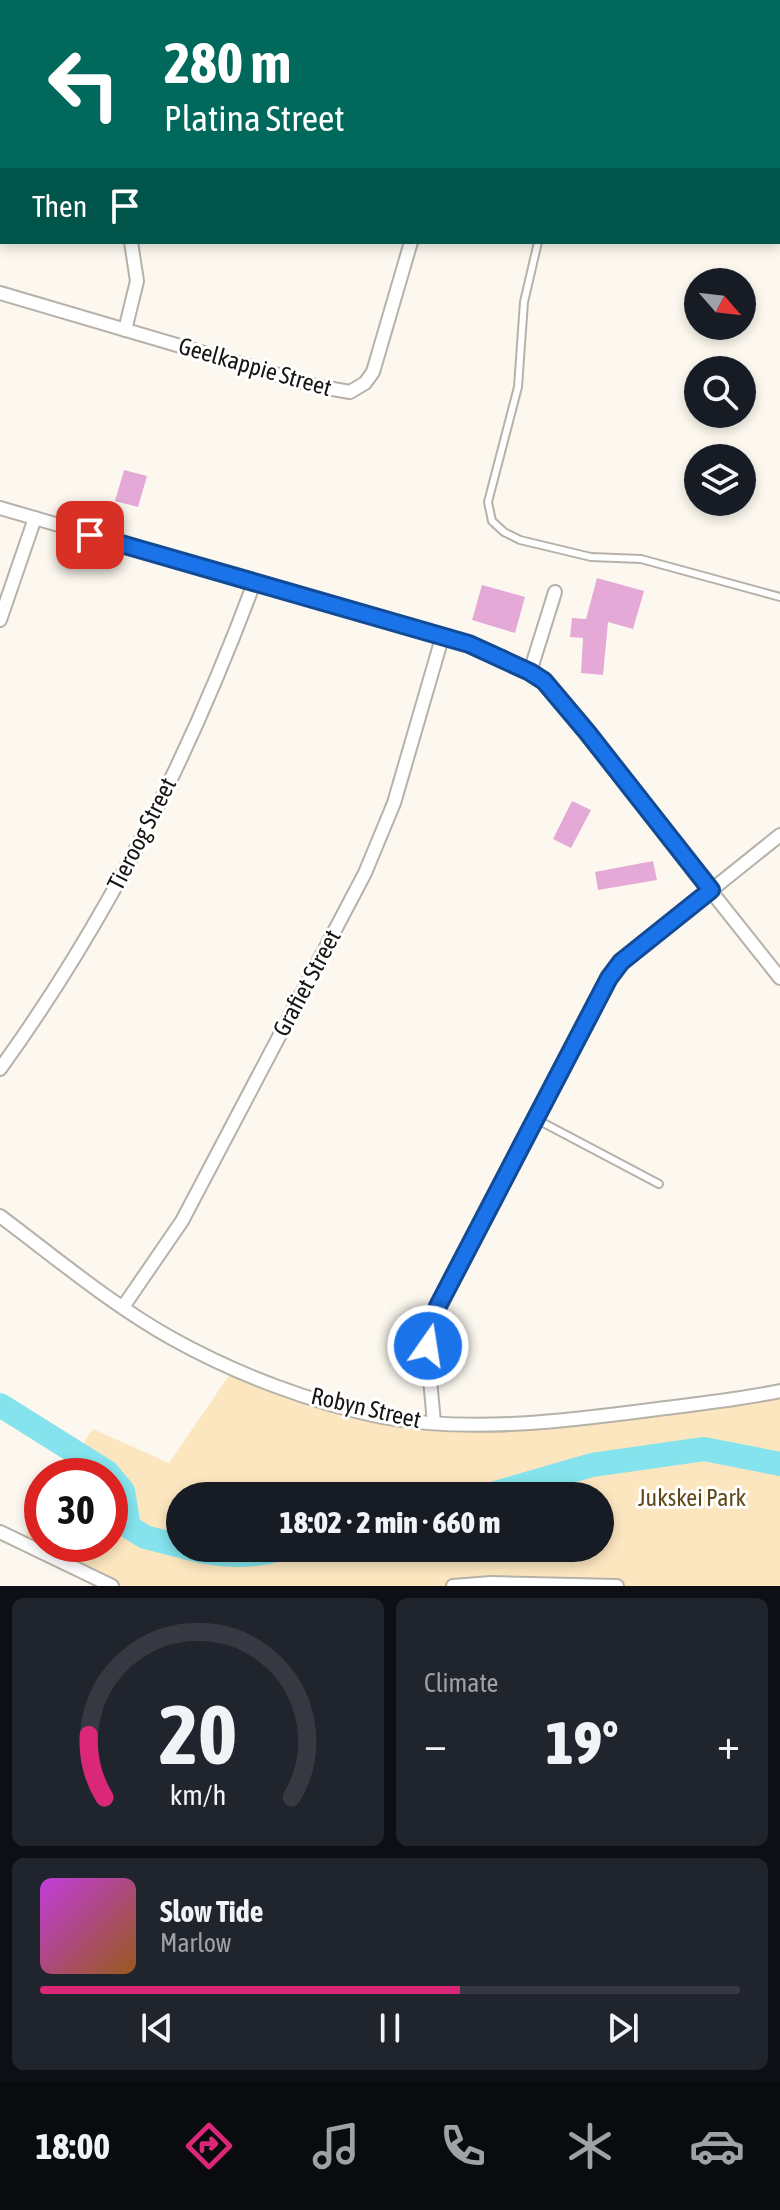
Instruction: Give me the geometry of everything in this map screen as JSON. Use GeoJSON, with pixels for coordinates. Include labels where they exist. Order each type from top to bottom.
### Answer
{"type":"FeatureCollection","features":[{"type":"Feature","properties":{"kind":"street"},"geometry":{"type":"LineString","coordinates":[[125,330],[137,281],[131,244]]}},
{"type":"Feature","properties":{"kind":"street","name":"Geelkappie Street"},"geometry":{"type":"LineString","coordinates":[[0,293],[316,386],[350,392],[365,383],[373,372],[410,244]]}},
{"type":"Feature","properties":{"kind":"street"},"geometry":{"type":"LineString","coordinates":[[0,508],[469,644],[530,672],[544,681],[587,732],[780,978]]}},
{"type":"Feature","properties":{"kind":"street"},"geometry":{"type":"LineString","coordinates":[[0,620],[35,518]]}},
{"type":"Feature","properties":{"kind":"street","name":"Tieroog Street"},"geometry":{"type":"LineString","coordinates":[[0,1069],[55,993],[95,925],[196,726],[254,583]]}},
{"type":"Feature","properties":{"kind":"street"},"geometry":{"type":"LineString","coordinates":[[530,672],[555,592]]}},
{"type":"Feature","properties":{"kind":"street","name":"Grafiet Street"},"geometry":{"type":"LineString","coordinates":[[123,1307],[188,1211],[365,873],[394,803],[442,638]]}},
{"type":"Feature","properties":{"kind":"street"},"geometry":{"type":"LineString","coordinates":[[434,1423],[428,1357],[432,1321],[615,970],[780,835]]}},
{"type":"Feature","properties":{"kind":"street","name":"Robyn Street"},"geometry":{"type":"LineString","coordinates":[[0,1216],[123,1307],[190,1348],[295,1391],[366,1413],[434,1423],[570,1419],[780,1391]]}},
{"type":"Feature","properties":{"kind":"street"},"geometry":{"type":"LineString","coordinates":[[0,1532],[112,1586]]}},
{"type":"Feature","properties":{"kind":"street"},"geometry":{"type":"LineString","coordinates":[[453,1586],[617,1586]]}},
{"type":"Feature","properties":{"kind":"lane"},"geometry":{"type":"LineString","coordinates":[[695,0],[703,0]]}},
{"type":"Feature","properties":{"kind":"lane"},"geometry":{"type":"LineString","coordinates":[[538,244],[524,302],[518,387],[488,502],[492,521],[520,540],[601,559],[648,561],[780,597]]}},
{"type":"Feature","properties":{"kind":"lane"},"geometry":{"type":"LineString","coordinates":[[536,1119],[659,1184]]}},
{"type":"Feature","properties":{"kind":"green space","name":"Jukskei Park"},"geometry":{"type":"Polygon","coordinates":[[[230,1374],[310,1406],[382,1421],[606,1421],[780,1397],[780,1586],[114,1586],[62,1562],[128,1562],[128,1458],[73,1458],[93,1429],[169,1463],[230,1374]]]}},
{"type":"Feature","properties":{"kind":"building"},"geometry":{"type":"Polygon","coordinates":[[[124,470],[147,476],[138,507],[115,501],[124,470]]]}},
{"type":"Feature","properties":{"kind":"building"},"geometry":{"type":"Polygon","coordinates":[[[597,578],[644,591],[633,629],[608,622],[603,675],[581,673],[583,638],[570,637],[572,618],[586,619],[597,578]]]}},
{"type":"Feature","properties":{"kind":"building"},"geometry":{"type":"Polygon","coordinates":[[[482,585],[525,597],[515,633],[472,620],[482,585]]]}},
{"type":"Feature","properties":{"kind":"building"},"geometry":{"type":"Polygon","coordinates":[[[572,801],[591,810],[571,848],[553,839],[572,801]]]}},
{"type":"Feature","properties":{"kind":"building"},"geometry":{"type":"Polygon","coordinates":[[[653,861],[657,880],[598,890],[595,872],[653,861]]]}},
{"type":"Feature","properties":{"kind":"waterway"},"geometry":{"type":"LineString","coordinates":[[0,1405],[107,1472],[123,1491],[129,1527],[145,1537],[166,1542]]}},
{"type":"Feature","properties":{"kind":"waterway"},"geometry":{"type":"LineString","coordinates":[[533,1482],[592,1465],[704,1449],[780,1464]]}},
{"type":"Feature","properties":{"kind":"route"},"geometry":{"type":"LineString","coordinates":[[90,535],[469,644],[530,672],[544,681],[587,732],[711,890],[621,962],[609,978],[438,1306],[428,1346]]}}]}
